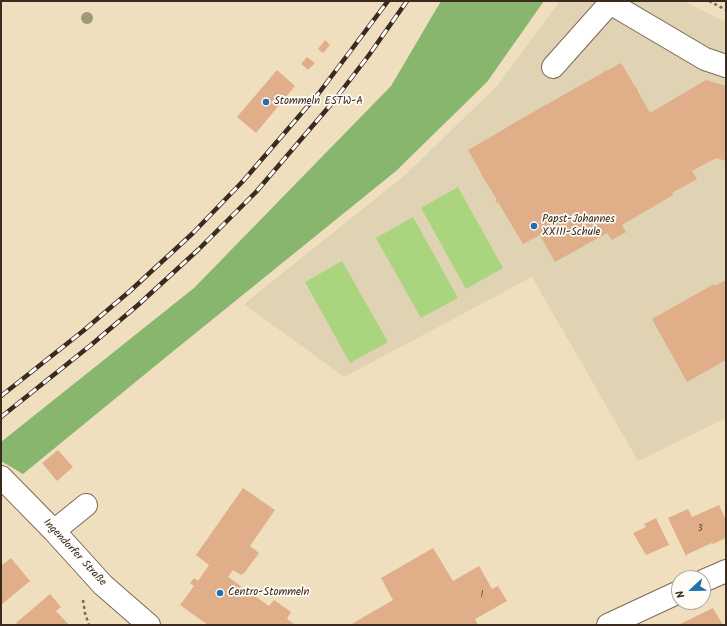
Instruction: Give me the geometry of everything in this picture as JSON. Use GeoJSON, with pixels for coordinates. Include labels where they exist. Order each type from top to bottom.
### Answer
{"type":"FeatureCollection","features":[{"type":"Feature","properties":{"kind":"street"},"geometry":{"type":"LineString","coordinates":[[553,67],[610,3],[705,59],[726,66]]}},
{"type":"Feature","properties":{"kind":"street","name":"Ingendorfer Straße"},"geometry":{"type":"LineString","coordinates":[[1,477],[54,531],[103,585],[150,625]]}},
{"type":"Feature","properties":{"kind":"street"},"geometry":{"type":"LineString","coordinates":[[54,531],[86,505]]}},
{"type":"Feature","properties":{"kind":"street"},"geometry":{"type":"LineString","coordinates":[[711,578],[726,571]]}},
{"type":"Feature","properties":{"kind":"street"},"geometry":{"type":"LineString","coordinates":[[608,625],[671,596]]}},
{"type":"Feature","properties":{"kind":"path"},"geometry":{"type":"LineString","coordinates":[[709,1],[726,10]]}},
{"type":"Feature","properties":{"kind":"shaded area","name":"Papst-Johannes XXIII-Schule"},"geometry":{"type":"Polygon","coordinates":[[[560,1],[683,1],[726,22],[726,418],[638,461],[532,277],[344,377],[244,304],[404,176],[497,86],[560,1]]]}},
{"type":"Feature","properties":{"kind":"green space"},"geometry":{"type":"Polygon","coordinates":[[[441,1],[544,1],[487,82],[396,171],[23,474],[1,461],[1,442],[194,288],[391,86],[441,1]]]}},
{"type":"Feature","properties":{"kind":"green space"},"geometry":{"type":"Polygon","coordinates":[[[458,187],[503,268],[466,289],[421,208],[458,187]]]}},
{"type":"Feature","properties":{"kind":"green space"},"geometry":{"type":"Polygon","coordinates":[[[413,217],[458,298],[421,318],[376,238],[413,217]]]}},
{"type":"Feature","properties":{"kind":"green space"},"geometry":{"type":"Polygon","coordinates":[[[342,261],[388,342],[350,363],[305,282],[342,261]]]}},
{"type":"Feature","properties":{"kind":"building"},"geometry":{"type":"Polygon","coordinates":[[[325,40],[330,45],[323,53],[318,49],[325,40]]]}},
{"type":"Feature","properties":{"kind":"building"},"geometry":{"type":"Polygon","coordinates":[[[307,57],[315,63],[308,70],[301,64],[307,57]]]}},
{"type":"Feature","properties":{"kind":"building"},"geometry":{"type":"Polygon","coordinates":[[[621,63],[636,88],[637,87],[637,90],[650,113],[706,80],[726,86],[726,161],[716,158],[692,171],[697,179],[622,225],[626,232],[612,240],[607,233],[555,262],[540,235],[523,244],[498,202],[497,203],[495,201],[497,200],[481,176],[482,175],[468,150],[574,89],[575,87],[576,88],[605,70],[606,71],[621,63]]]}},
{"type":"Feature","properties":{"kind":"building","name":"Stommeln ESTW-A"},"geometry":{"type":"Polygon","coordinates":[[[277,70],[295,86],[256,133],[237,117],[277,70]]]}},
{"type":"Feature","properties":{"kind":"building"},"geometry":{"type":"Polygon","coordinates":[[[726,280],[726,360],[687,382],[652,319],[714,284],[715,286],[726,280]]]}},
{"type":"Feature","properties":{"kind":"building"},"geometry":{"type":"Polygon","coordinates":[[[58,450],[73,467],[57,481],[42,463],[58,450]]]}},
{"type":"Feature","properties":{"kind":"building"},"geometry":{"type":"Polygon","coordinates":[[[243,488],[275,510],[250,546],[259,553],[245,572],[241,575],[233,570],[228,577],[269,606],[274,600],[291,612],[287,619],[294,624],[293,625],[208,625],[180,605],[194,586],[190,583],[194,578],[198,581],[209,565],[196,555],[243,488]]]}},
{"type":"Feature","properties":{"kind":"building"},"geometry":{"type":"Polygon","coordinates":[[[719,505],[726,520],[726,538],[686,556],[668,518],[688,509],[692,517],[719,505]]]}},
{"type":"Feature","properties":{"kind":"building"},"geometry":{"type":"Polygon","coordinates":[[[656,518],[669,545],[646,555],[633,533],[646,527],[644,524],[656,518]]]}},
{"type":"Feature","properties":{"kind":"building"},"geometry":{"type":"Polygon","coordinates":[[[433,548],[453,581],[479,566],[492,589],[498,586],[507,601],[475,619],[478,625],[350,625],[393,600],[381,578],[433,548]]]}},
{"type":"Feature","properties":{"kind":"building"},"geometry":{"type":"Polygon","coordinates":[[[11,558],[30,581],[1,605],[1,566],[11,558]]]}},
{"type":"Feature","properties":{"kind":"building"},"geometry":{"type":"Polygon","coordinates":[[[50,594],[61,607],[56,611],[69,625],[18,625],[16,623],[50,594]]]}},
{"type":"Feature","properties":{"kind":"building"},"geometry":{"type":"Polygon","coordinates":[[[713,608],[723,625],[678,625],[711,610],[713,608]]]}},
{"type":"Feature","properties":{"kind":"railway"},"geometry":{"type":"LineString","coordinates":[[1,396],[83,331],[130,291],[193,233],[244,180],[319,93],[388,1]]}},
{"type":"Feature","properties":{"kind":"railway"},"geometry":{"type":"LineString","coordinates":[[1,417],[91,345],[138,305],[199,249],[256,192],[333,102],[369,55],[407,1]]}},
{"type":"Feature","properties":{"kind":"place","name":"Stommeln ESTW-A"},"geometry":{"type":"Point","coordinates":[266,102]}},
{"type":"Feature","properties":{"kind":"place","name":"Papst-Johannes XXIII-Schule"},"geometry":{"type":"Point","coordinates":[534,226]}},
{"type":"Feature","properties":{"kind":"place","name":"Centro-Stommeln"},"geometry":{"type":"Point","coordinates":[220,593]}}]}
